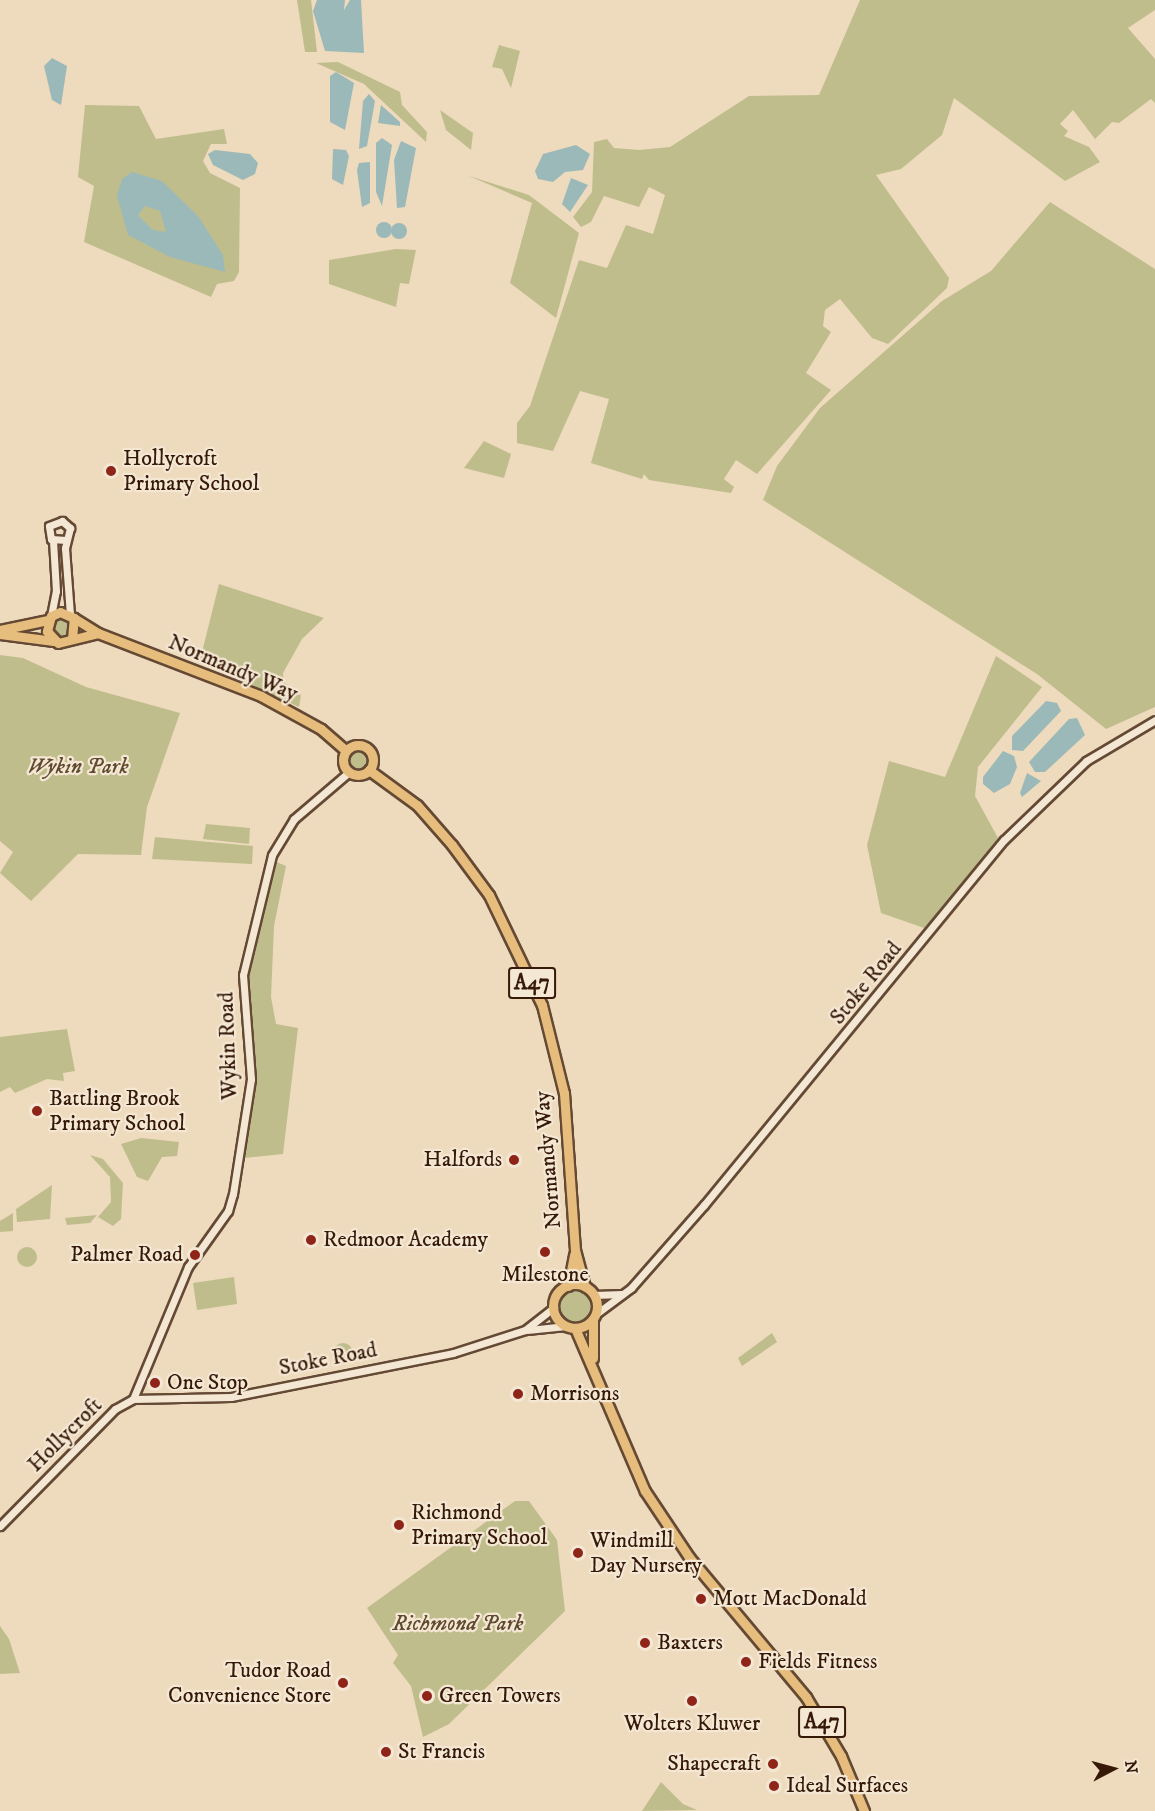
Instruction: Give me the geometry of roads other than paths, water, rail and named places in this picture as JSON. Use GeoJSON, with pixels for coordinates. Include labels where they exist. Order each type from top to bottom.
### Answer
{"type":"FeatureCollection","features":[{"type":"Feature","properties":{"kind":"main road"},"geometry":{"type":"LineString","coordinates":[[0,632],[49,618],[72,616],[72,639]]}},
{"type":"Feature","properties":{"kind":"main road","name":"Normandy Way"},"geometry":{"type":"LineString","coordinates":[[72,616],[98,633],[261,696],[321,729],[345,750]]}},
{"type":"Feature","properties":{"kind":"main road"},"geometry":{"type":"LineString","coordinates":[[49,618],[46,632],[54,641]]}},
{"type":"Feature","properties":{"kind":"main road"},"geometry":{"type":"LineString","coordinates":[[0,632],[54,641],[98,633]]}},
{"type":"Feature","properties":{"kind":"main road"},"geometry":{"type":"LineString","coordinates":[[366,746],[373,758],[369,770],[349,772],[342,760],[345,750],[366,746]]}},
{"type":"Feature","properties":{"kind":"main road","name":"Normandy Way"},"geometry":{"type":"LineString","coordinates":[[369,770],[417,805],[453,844],[489,895],[542,1005],[569,1129],[575,1250],[585,1287]]}},
{"type":"Feature","properties":{"kind":"main road","name":"Normandy Way"},"geometry":{"type":"LineString","coordinates":[[568,1286],[575,1250]]}},
{"type":"Feature","properties":{"kind":"main road"},"geometry":{"type":"LineString","coordinates":[[568,1286],[585,1287],[594,1295],[595,1317],[570,1327],[554,1307],[568,1286]]}},
{"type":"Feature","properties":{"kind":"main road","name":"A47"},"geometry":{"type":"LineString","coordinates":[[593,1361],[595,1317]]}},
{"type":"Feature","properties":{"kind":"main road","name":"A47"},"geometry":{"type":"LineString","coordinates":[[570,1327],[593,1361],[623,1449],[643,1487],[688,1557],[806,1697],[841,1756],[864,1811]]}},
{"type":"Feature","properties":{"kind":"street"},"geometry":{"type":"LineString","coordinates":[[49,618],[56,591],[53,540],[49,526],[59,521],[70,528],[66,540],[72,616]]}},
{"type":"Feature","properties":{"kind":"street"},"geometry":{"type":"LineString","coordinates":[[53,540],[66,540]]}},
{"type":"Feature","properties":{"kind":"street","name":"Stoke Road"},"geometry":{"type":"LineString","coordinates":[[595,1317],[625,1293],[881,995],[1004,840],[1086,761],[1155,720]]}},
{"type":"Feature","properties":{"kind":"street","name":"Wykin Road"},"geometry":{"type":"LineString","coordinates":[[133,1399],[188,1267],[228,1211],[233,1194],[252,1079],[243,975],[272,855],[294,819],[349,772]]}},
{"type":"Feature","properties":{"kind":"street"},"geometry":{"type":"LineString","coordinates":[[594,1295],[625,1293]]}},
{"type":"Feature","properties":{"kind":"street","name":"Stoke Road"},"geometry":{"type":"LineString","coordinates":[[525,1330],[554,1307]]}},
{"type":"Feature","properties":{"kind":"street","name":"Stoke Road"},"geometry":{"type":"LineString","coordinates":[[133,1399],[231,1397],[453,1353],[525,1330],[570,1327]]}},
{"type":"Feature","properties":{"kind":"street","name":"Hollycroft"},"geometry":{"type":"LineString","coordinates":[[0,1526],[115,1409],[133,1399]]}},
{"type":"Feature","properties":{"kind":"water"},"geometry":{"type":"Polygon","coordinates":[[[317,0],[345,0],[344,10],[350,0],[361,0],[364,53],[325,51],[313,11],[317,0]]]}},
{"type":"Feature","properties":{"kind":"water"},"geometry":{"type":"Polygon","coordinates":[[[52,58],[67,66],[61,105],[52,100],[44,66],[52,58]]]}},
{"type":"Feature","properties":{"kind":"water"},"geometry":{"type":"Polygon","coordinates":[[[336,72],[354,83],[345,130],[330,122],[330,76],[336,72]]]}},
{"type":"Feature","properties":{"kind":"water"},"geometry":{"type":"Polygon","coordinates":[[[369,94],[375,101],[367,146],[359,149],[363,101],[369,94]]]}},
{"type":"Feature","properties":{"kind":"water"},"geometry":{"type":"Polygon","coordinates":[[[381,105],[400,122],[400,126],[378,123],[381,105]]]}},
{"type":"Feature","properties":{"kind":"water"},"geometry":{"type":"Polygon","coordinates":[[[382,138],[392,145],[382,206],[376,192],[376,143],[382,138]]]}},
{"type":"Feature","properties":{"kind":"water"},"geometry":{"type":"Polygon","coordinates":[[[401,141],[416,148],[405,207],[397,208],[394,160],[401,141]]]}},
{"type":"Feature","properties":{"kind":"water"},"geometry":{"type":"Polygon","coordinates":[[[576,145],[590,154],[583,170],[565,172],[553,182],[538,179],[535,171],[543,154],[576,145]]]}},
{"type":"Feature","properties":{"kind":"water"},"geometry":{"type":"Polygon","coordinates":[[[333,149],[346,150],[349,156],[343,185],[332,179],[333,149]]]}},
{"type":"Feature","properties":{"kind":"water"},"geometry":{"type":"Polygon","coordinates":[[[215,150],[250,154],[258,163],[255,174],[243,180],[213,165],[208,154],[215,150]]]}},
{"type":"Feature","properties":{"kind":"water"},"geometry":{"type":"Polygon","coordinates":[[[370,162],[370,203],[362,207],[357,170],[359,163],[370,162]]]}},
{"type":"Feature","properties":{"kind":"water"},"geometry":{"type":"Polygon","coordinates":[[[132,172],[162,181],[198,216],[223,255],[225,272],[170,257],[128,235],[117,196],[122,179],[132,172]],[[145,206],[138,215],[153,230],[166,232],[160,211],[145,206]]]}},
{"type":"Feature","properties":{"kind":"water"},"geometry":{"type":"Polygon","coordinates":[[[571,178],[588,185],[570,212],[562,204],[571,178]]]}},
{"type":"Feature","properties":{"kind":"water"},"geometry":{"type":"Polygon","coordinates":[[[381,222],[387,222],[392,230],[390,236],[381,238],[376,233],[376,227],[381,222]]]}},
{"type":"Feature","properties":{"kind":"water"},"geometry":{"type":"Polygon","coordinates":[[[399,223],[405,225],[407,231],[405,237],[399,239],[393,237],[391,231],[393,225],[399,223]]]}},
{"type":"Feature","properties":{"kind":"water"},"geometry":{"type":"Polygon","coordinates":[[[1046,701],[1057,703],[1061,711],[1023,751],[1012,750],[1012,736],[1046,701]]]}},
{"type":"Feature","properties":{"kind":"water"},"geometry":{"type":"Polygon","coordinates":[[[1077,718],[1085,735],[1045,772],[1035,772],[1029,762],[1069,719],[1077,718]]]}},
{"type":"Feature","properties":{"kind":"water"},"geometry":{"type":"Polygon","coordinates":[[[1003,751],[1014,756],[1017,767],[1010,784],[994,793],[983,784],[983,777],[1003,751]]]}},
{"type":"Feature","properties":{"kind":"water"},"geometry":{"type":"Polygon","coordinates":[[[1027,773],[1041,781],[1022,797],[1020,793],[1027,773]]]}},
{"type":"Feature","properties":{"kind":"place","name":"Hollycroft Primary School"},"geometry":{"type":"Point","coordinates":[111,471]}},
{"type":"Feature","properties":{"kind":"place","name":"Battling Brook Primary School"},"geometry":{"type":"Point","coordinates":[37,1111]}},
{"type":"Feature","properties":{"kind":"place","name":"Halfords"},"geometry":{"type":"Point","coordinates":[514,1160]}},
{"type":"Feature","properties":{"kind":"place","name":"Redmoor Academy"},"geometry":{"type":"Point","coordinates":[311,1240]}},
{"type":"Feature","properties":{"kind":"place","name":"Milestone"},"geometry":{"type":"Point","coordinates":[545,1252]}},
{"type":"Feature","properties":{"kind":"place","name":"Palmer Road"},"geometry":{"type":"Point","coordinates":[195,1255]}},
{"type":"Feature","properties":{"kind":"place","name":"One Stop"},"geometry":{"type":"Point","coordinates":[155,1383]}},
{"type":"Feature","properties":{"kind":"place","name":"Morrisons"},"geometry":{"type":"Point","coordinates":[518,1394]}},
{"type":"Feature","properties":{"kind":"place","name":"Richmond Primary School"},"geometry":{"type":"Point","coordinates":[399,1525]}},
{"type":"Feature","properties":{"kind":"place","name":"Windmill Day Nursery"},"geometry":{"type":"Point","coordinates":[578,1553]}},
{"type":"Feature","properties":{"kind":"place","name":"Mott MacDonald"},"geometry":{"type":"Point","coordinates":[701,1599]}},
{"type":"Feature","properties":{"kind":"place","name":"Baxters"},"geometry":{"type":"Point","coordinates":[645,1643]}},
{"type":"Feature","properties":{"kind":"place","name":"Fields Fitness"},"geometry":{"type":"Point","coordinates":[746,1662]}},
{"type":"Feature","properties":{"kind":"place","name":"Tudor Road Convenience Store"},"geometry":{"type":"Point","coordinates":[343,1683]}},
{"type":"Feature","properties":{"kind":"place","name":"Green Towers"},"geometry":{"type":"Point","coordinates":[427,1696]}},
{"type":"Feature","properties":{"kind":"place","name":"Wolters Kluwer"},"geometry":{"type":"Point","coordinates":[692,1701]}},
{"type":"Feature","properties":{"kind":"place","name":"St Francis"},"geometry":{"type":"Point","coordinates":[386,1752]}},
{"type":"Feature","properties":{"kind":"place","name":"Shapecraft"},"geometry":{"type":"Point","coordinates":[773,1764]}},
{"type":"Feature","properties":{"kind":"place","name":"Ideal Surfaces"},"geometry":{"type":"Point","coordinates":[774,1786]}},
{"type":"Feature","properties":{"kind":"park label","name":"Wykin Park"},"geometry":{"type":"Point","coordinates":[78,767]}},
{"type":"Feature","properties":{"kind":"park label","name":"Richmond Park"},"geometry":{"type":"Point","coordinates":[458,1624]}}]}
